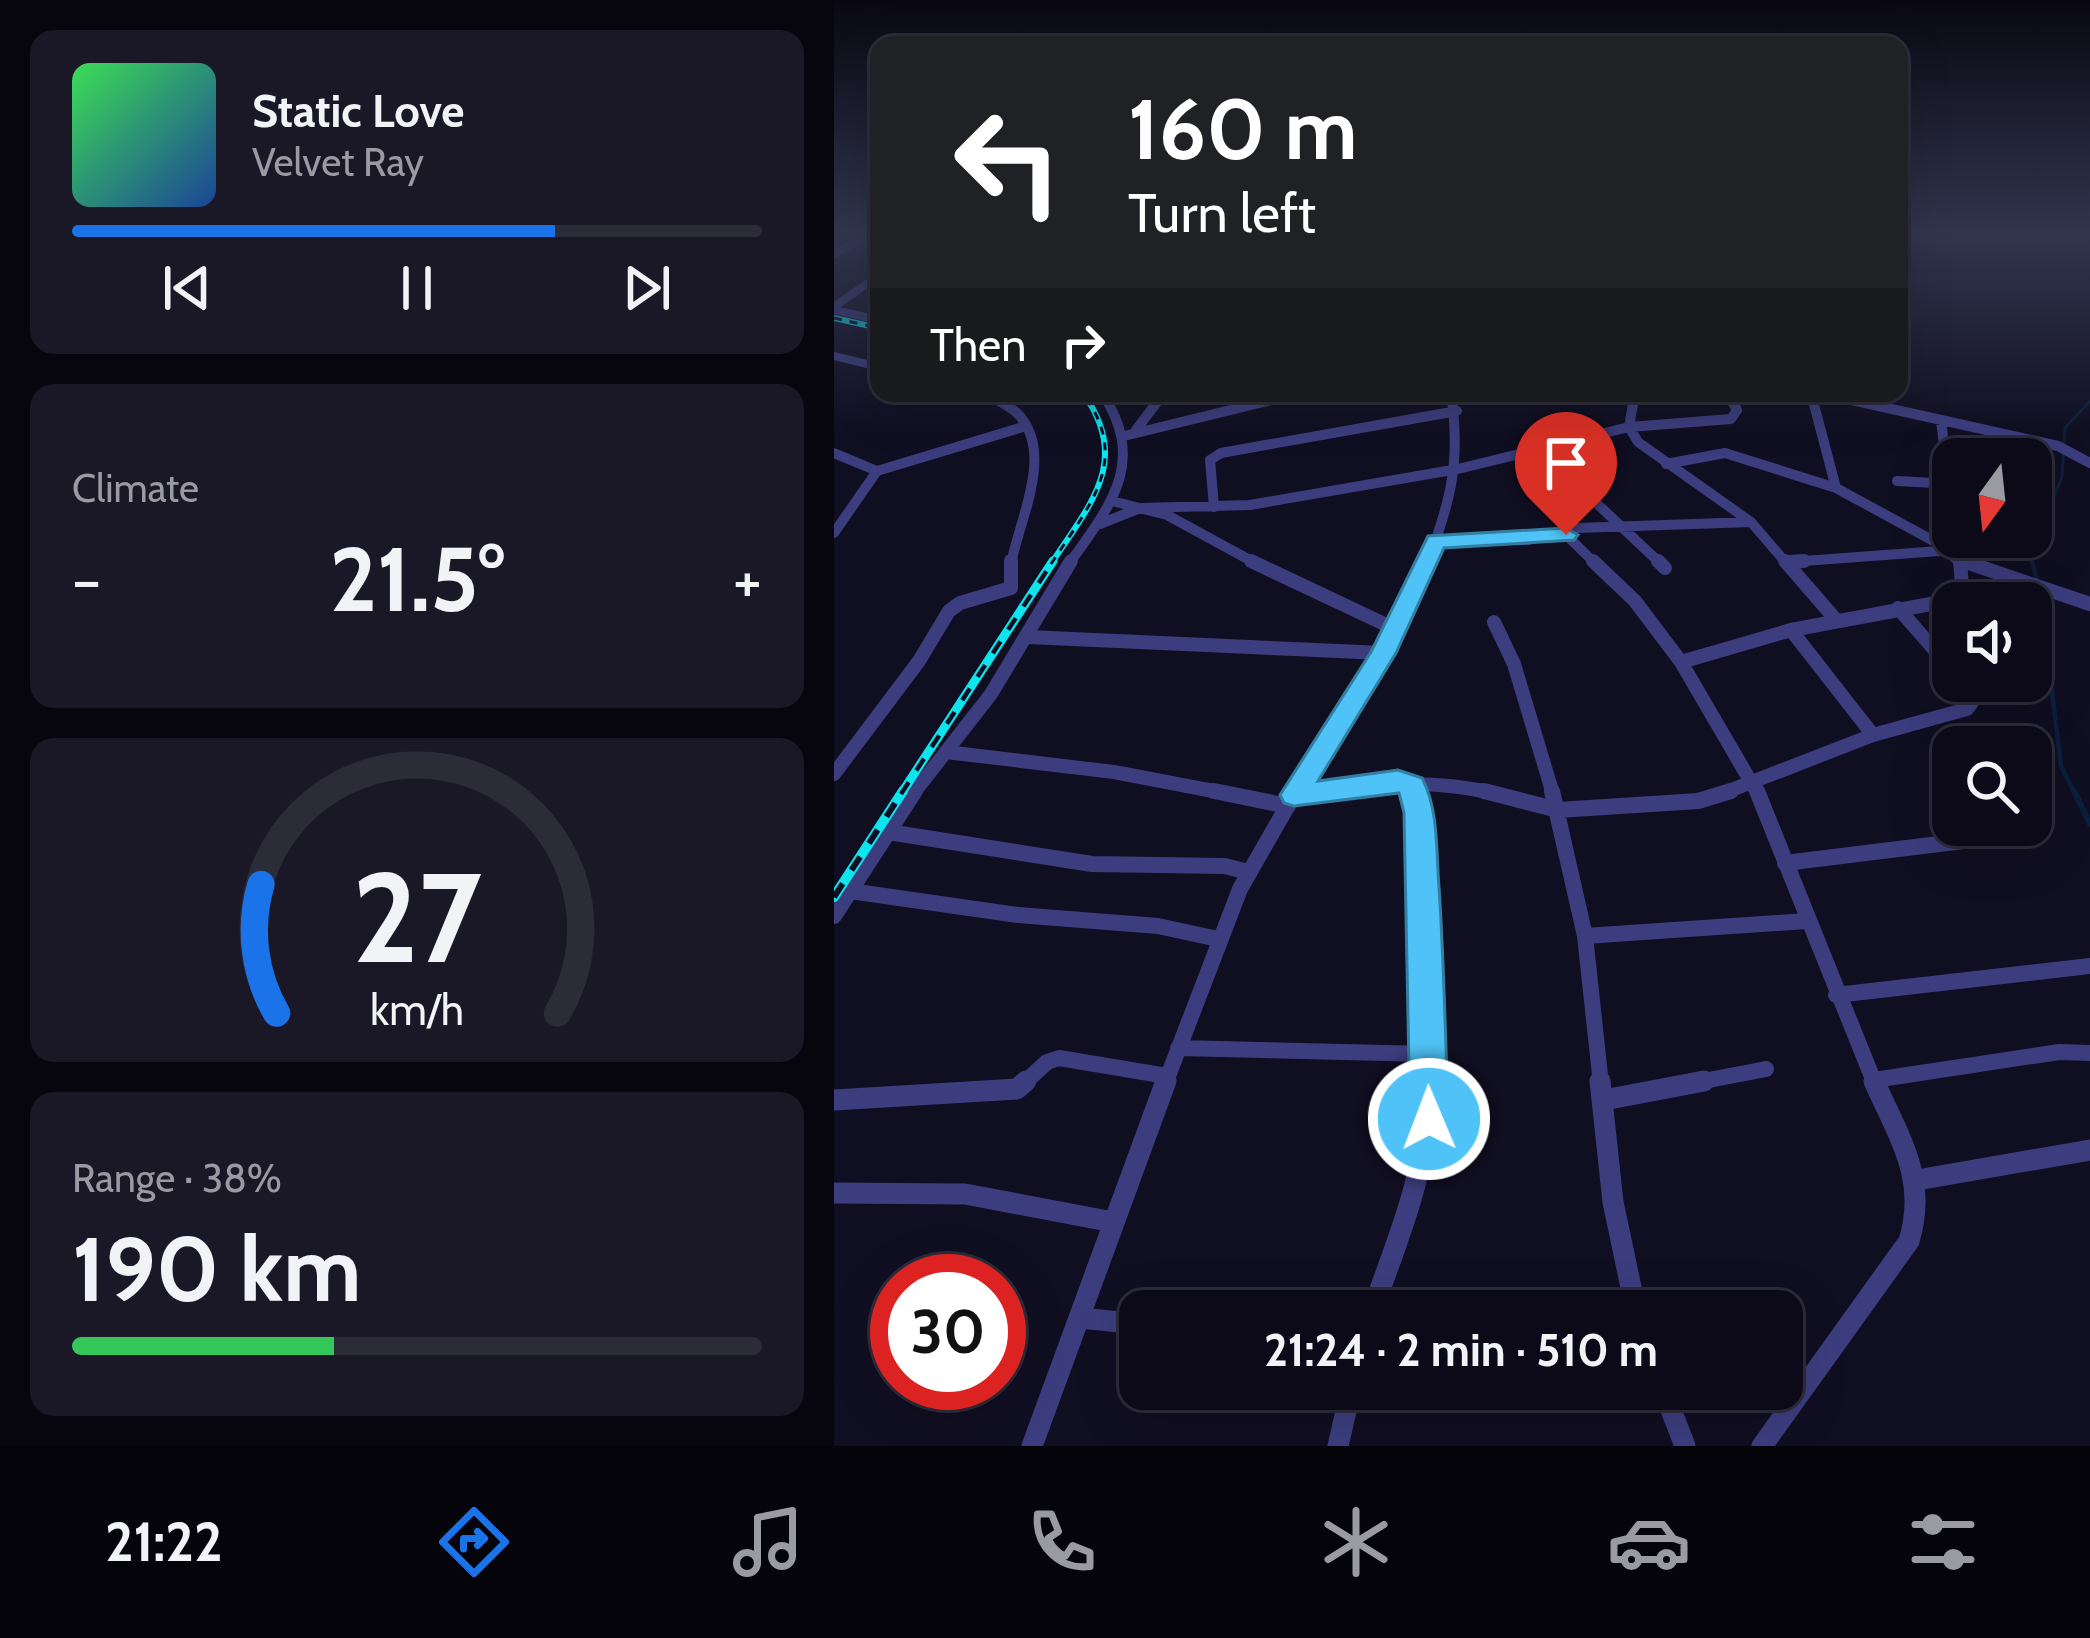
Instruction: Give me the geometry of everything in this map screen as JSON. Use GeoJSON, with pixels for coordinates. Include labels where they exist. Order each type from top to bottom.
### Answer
{"type":"FeatureCollection","features":[{"type":"Feature","properties":{"kind":"street"},"geometry":{"type":"LineString","coordinates":[[834,309],[870,318]]}},
{"type":"Feature","properties":{"kind":"street"},"geometry":{"type":"LineString","coordinates":[[834,356],[870,366]]}},
{"type":"Feature","properties":{"kind":"street"},"geometry":{"type":"LineString","coordinates":[[834,774],[919,661],[949,611],[960,602],[1011,588],[1013,534],[1028,501],[1035,442],[1019,415],[999,402]]}},
{"type":"Feature","properties":{"kind":"street"},"geometry":{"type":"LineString","coordinates":[[1108,402],[1130,433]]}},
{"type":"Feature","properties":{"kind":"street"},"geometry":{"type":"LineString","coordinates":[[834,916],[888,832],[1028,637],[1068,566],[1100,524],[1112,501],[1130,433],[1157,402]]}},
{"type":"Feature","properties":{"kind":"street"},"geometry":{"type":"LineString","coordinates":[[1130,433],[1262,402]]}},
{"type":"Feature","properties":{"kind":"street"},"geometry":{"type":"LineString","coordinates":[[1032,1446],[1218,939],[1248,872],[1383,653],[1436,541],[1458,469],[1454,402],[1221,453],[1210,460],[1214,507]]}},
{"type":"Feature","properties":{"kind":"street"},"geometry":{"type":"LineString","coordinates":[[1633,402],[1629,427],[1638,442],[1751,522],[1837,621]]}},
{"type":"Feature","properties":{"kind":"street"},"geometry":{"type":"LineString","coordinates":[[1100,524],[1140,508],[1214,507],[1458,469],[1629,427],[1694,425],[1731,418],[1737,410],[1732,402]]}},
{"type":"Feature","properties":{"kind":"street"},"geometry":{"type":"LineString","coordinates":[[1818,402],[1836,488]]}},
{"type":"Feature","properties":{"kind":"street"},"geometry":{"type":"LineString","coordinates":[[1857,402],[2058,446],[2086,460]]}},
{"type":"Feature","properties":{"kind":"street"},"geometry":{"type":"LineString","coordinates":[[1885,402],[1885,408]]}},
{"type":"Feature","properties":{"kind":"street"},"geometry":{"type":"LineString","coordinates":[[1897,481],[1935,483],[1948,476],[1941,422]]}},
{"type":"Feature","properties":{"kind":"street"},"geometry":{"type":"LineString","coordinates":[[834,533],[878,471],[1026,426]]}},
{"type":"Feature","properties":{"kind":"street"},"geometry":{"type":"LineString","coordinates":[[1538,449],[1665,568]]}},
{"type":"Feature","properties":{"kind":"street"},"geometry":{"type":"LineString","coordinates":[[834,453],[878,471]]}},
{"type":"Feature","properties":{"kind":"street"},"geometry":{"type":"LineString","coordinates":[[1666,464],[1725,453],[1836,488],[1932,542]]}},
{"type":"Feature","properties":{"kind":"street"},"geometry":{"type":"LineString","coordinates":[[1112,501],[1167,515],[1395,629]]}},
{"type":"Feature","properties":{"kind":"street"},"geometry":{"type":"LineString","coordinates":[[1436,541],[1566,535],[1577,528],[1624,525],[1751,522]]}},
{"type":"Feature","properties":{"kind":"street"},"geometry":{"type":"LineString","coordinates":[[1566,535],[1635,601],[1681,662],[1754,785],[1836,995],[1917,1180],[1918,1211],[1909,1241],[1762,1446]]}},
{"type":"Feature","properties":{"kind":"street"},"geometry":{"type":"LineString","coordinates":[[1790,562],[1932,556]]}},
{"type":"Feature","properties":{"kind":"street"},"geometry":{"type":"LineString","coordinates":[[1681,662],[1791,630],[1963,598],[1956,558]]}},
{"type":"Feature","properties":{"kind":"street"},"geometry":{"type":"LineString","coordinates":[[1964,558],[2090,604]]}},
{"type":"Feature","properties":{"kind":"street"},"geometry":{"type":"LineString","coordinates":[[1898,608],[1932,647]]}},
{"type":"Feature","properties":{"kind":"street"},"geometry":{"type":"LineString","coordinates":[[1494,622],[1514,664],[1558,810],[1585,936],[1613,1202],[1632,1290]]}},
{"type":"Feature","properties":{"kind":"street"},"geometry":{"type":"LineString","coordinates":[[1791,630],[1873,736]]}},
{"type":"Feature","properties":{"kind":"street"},"geometry":{"type":"LineString","coordinates":[[1028,637],[1383,653]]}},
{"type":"Feature","properties":{"kind":"street"},"geometry":{"type":"LineString","coordinates":[[946,752],[1114,772],[1291,801],[1406,782],[1458,785],[1558,810],[1698,801],[1754,785],[1873,736],[1967,709],[1971,702]]}},
{"type":"Feature","properties":{"kind":"street"},"geometry":{"type":"LineString","coordinates":[[1380,1290],[1420,1179],[1429,1119],[1419,813],[1412,786],[1406,782]]}},
{"type":"Feature","properties":{"kind":"street"},"geometry":{"type":"LineString","coordinates":[[888,832],[1107,865],[1225,866],[1248,872]]}},
{"type":"Feature","properties":{"kind":"street"},"geometry":{"type":"LineString","coordinates":[[1785,863],[1932,845]]}},
{"type":"Feature","properties":{"kind":"street"},"geometry":{"type":"LineString","coordinates":[[850,891],[1018,915],[1158,926],[1218,939]]}},
{"type":"Feature","properties":{"kind":"street"},"geometry":{"type":"LineString","coordinates":[[1585,936],[1807,921]]}},
{"type":"Feature","properties":{"kind":"street"},"geometry":{"type":"LineString","coordinates":[[1836,995],[2090,965]]}},
{"type":"Feature","properties":{"kind":"street"},"geometry":{"type":"LineString","coordinates":[[1178,1048],[1428,1054]]}},
{"type":"Feature","properties":{"kind":"street"},"geometry":{"type":"LineString","coordinates":[[1874,1080],[2059,1052],[2090,1053]]}},
{"type":"Feature","properties":{"kind":"street"},"geometry":{"type":"LineString","coordinates":[[834,1100],[1017,1089],[1047,1062],[1059,1058],[1167,1076]]}},
{"type":"Feature","properties":{"kind":"street"},"geometry":{"type":"LineString","coordinates":[[1604,1100],[1766,1069]]}},
{"type":"Feature","properties":{"kind":"street"},"geometry":{"type":"LineString","coordinates":[[1917,1180],[2090,1150]]}},
{"type":"Feature","properties":{"kind":"street"},"geometry":{"type":"LineString","coordinates":[[834,1193],[965,1194],[1113,1222]]}},
{"type":"Feature","properties":{"kind":"street"},"geometry":{"type":"LineString","coordinates":[[1080,1318],[1119,1322]]}},
{"type":"Feature","properties":{"kind":"street"},"geometry":{"type":"LineString","coordinates":[[1338,1446],[1346,1410]]}},
{"type":"Feature","properties":{"kind":"street"},"geometry":{"type":"LineString","coordinates":[[1671,1410],[1685,1446]]}},
{"type":"Feature","properties":{"kind":"waterway"},"geometry":{"type":"LineString","coordinates":[[2033,564],[2030,554],[2062,477],[2065,428],[2090,401]]}},
{"type":"Feature","properties":{"kind":"waterway"},"geometry":{"type":"LineString","coordinates":[[2032,561],[2037,581]]}},
{"type":"Feature","properties":{"kind":"waterway"},"geometry":{"type":"LineString","coordinates":[[2052,691],[2061,766],[2075,794]]}},
{"type":"Feature","properties":{"kind":"waterway"},"geometry":{"type":"LineString","coordinates":[[2074,791],[2090,824]]}},
{"type":"Feature","properties":{"kind":"railway"},"geometry":{"type":"LineString","coordinates":[[834,318],[870,326]]}},
{"type":"Feature","properties":{"kind":"railway"},"geometry":{"type":"LineString","coordinates":[[1051,564],[1091,501],[1105,461],[1104,440],[1088,402]]}},
{"type":"Feature","properties":{"kind":"railway"},"geometry":{"type":"LineString","coordinates":[[901,794],[1053,561]]}},
{"type":"Feature","properties":{"kind":"railway"},"geometry":{"type":"LineString","coordinates":[[834,897],[903,791]]}},
{"type":"Feature","properties":{"kind":"route"},"geometry":{"type":"LineString","coordinates":[[1429,1119],[1428,975],[1419,813],[1412,786],[1398,781],[1294,795],[1383,653],[1436,541],[1499,542],[1566,535]]}}]}
